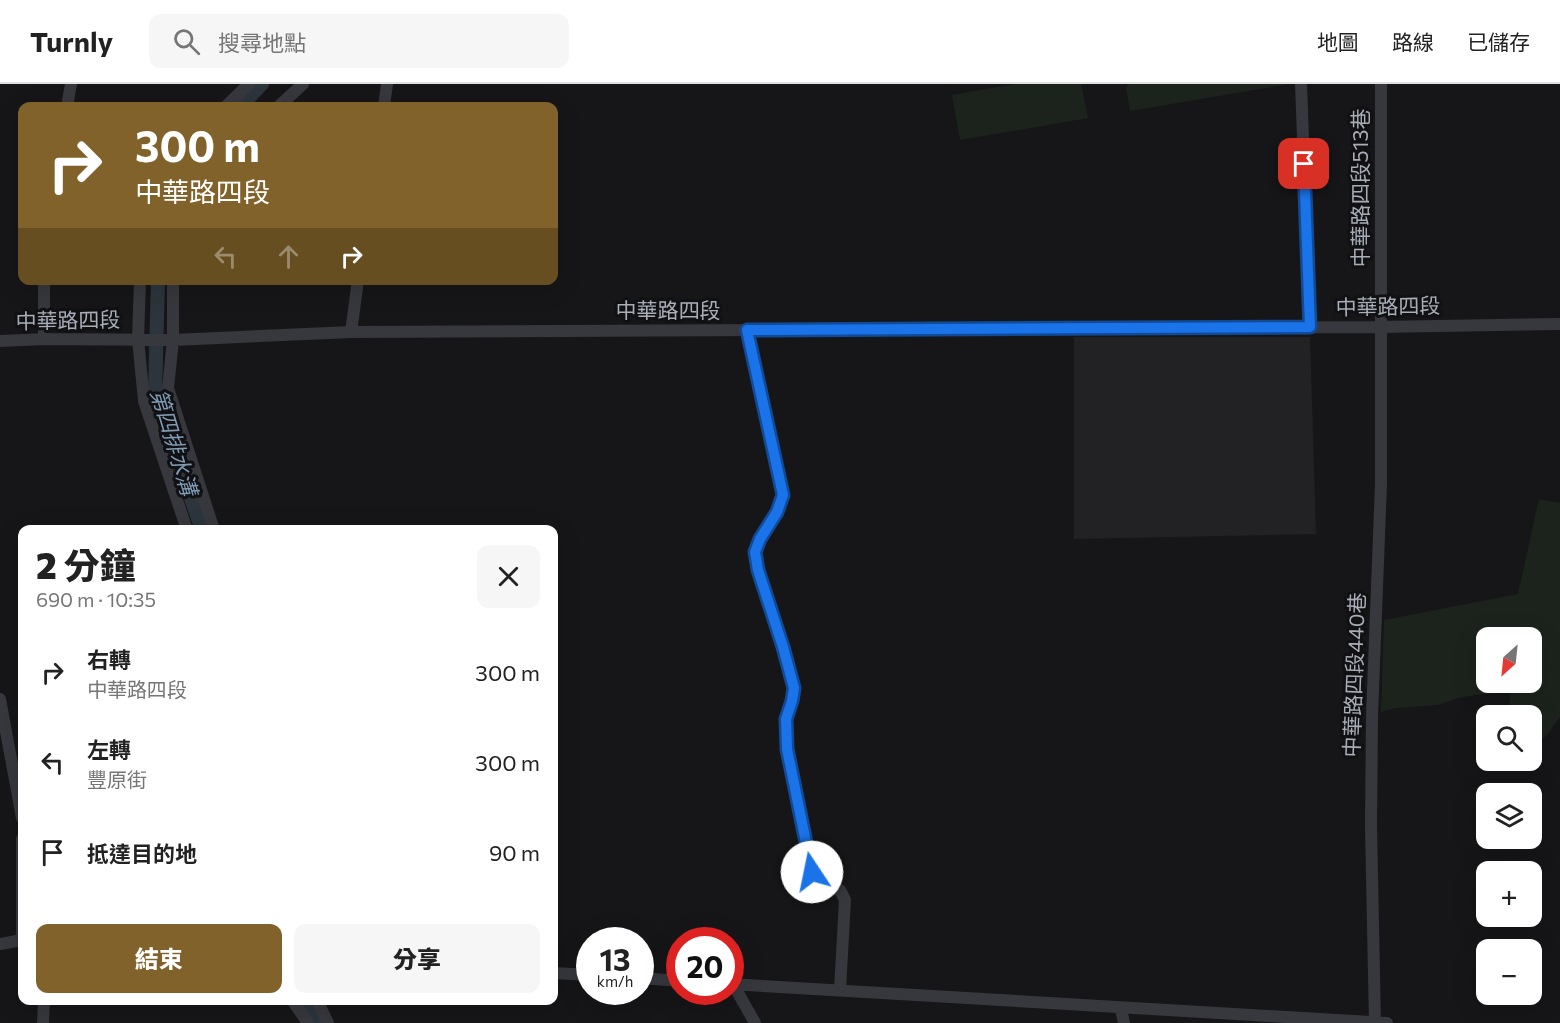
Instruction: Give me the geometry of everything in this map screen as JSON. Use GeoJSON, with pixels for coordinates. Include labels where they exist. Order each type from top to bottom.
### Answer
{"type":"FeatureCollection","features":[{"type":"Feature","properties":{"kind":"street"},"geometry":{"type":"LineString","coordinates":[[68,102],[71,84]]}},
{"type":"Feature","properties":{"kind":"street"},"geometry":{"type":"LineString","coordinates":[[230,102],[249,84]]}},
{"type":"Feature","properties":{"kind":"street"},"geometry":{"type":"LineString","coordinates":[[283,102],[303,84]]}},
{"type":"Feature","properties":{"kind":"street"},"geometry":{"type":"LineString","coordinates":[[385,102],[387,84]]}},
{"type":"Feature","properties":{"kind":"street"},"geometry":{"type":"LineString","coordinates":[[1301,84],[1310,327]]}},
{"type":"Feature","properties":{"kind":"street","name":"中華路四段513巷"},"geometry":{"type":"LineString","coordinates":[[1380,327],[1381,84]]}},
{"type":"Feature","properties":{"kind":"street"},"geometry":{"type":"LineString","coordinates":[[44,285],[44,339]]}},
{"type":"Feature","properties":{"kind":"street"},"geometry":{"type":"LineString","coordinates":[[140,285],[138,339],[144,402],[185,525]]}},
{"type":"Feature","properties":{"kind":"street"},"geometry":{"type":"LineString","coordinates":[[173,285],[173,340],[168,388],[212,525]]}},
{"type":"Feature","properties":{"kind":"street"},"geometry":{"type":"LineString","coordinates":[[351,332],[357,285]]}},
{"type":"Feature","properties":{"kind":"street","name":"中華路四段"},"geometry":{"type":"LineString","coordinates":[[0,341],[173,340],[351,332],[1380,327],[1560,324]]}},
{"type":"Feature","properties":{"kind":"street","name":"中華路四段440巷"},"geometry":{"type":"LineString","coordinates":[[1375,1023],[1371,826],[1372,727],[1381,484],[1380,327]]}},
{"type":"Feature","properties":{"kind":"street"},"geometry":{"type":"LineString","coordinates":[[747,330],[783,495],[777,512],[760,539],[755,552],[794,688],[786,719],[787,749],[812,872],[815,882],[840,890],[845,900],[840,990]]}},
{"type":"Feature","properties":{"kind":"street"},"geometry":{"type":"LineString","coordinates":[[0,699],[18,796]]}},
{"type":"Feature","properties":{"kind":"street"},"geometry":{"type":"LineString","coordinates":[[0,944],[18,941]]}},
{"type":"Feature","properties":{"kind":"street"},"geometry":{"type":"LineString","coordinates":[[558,973],[576,974]]}},
{"type":"Feature","properties":{"kind":"street"},"geometry":{"type":"LineString","coordinates":[[744,985],[1121,1009],[1387,1023]]}},
{"type":"Feature","properties":{"kind":"street"},"geometry":{"type":"LineString","coordinates":[[744,1004],[755,1023]]}},
{"type":"Feature","properties":{"kind":"street"},"geometry":{"type":"LineString","coordinates":[[43,1023],[44,1005]]}},
{"type":"Feature","properties":{"kind":"street"},"geometry":{"type":"LineString","coordinates":[[295,1005],[308,1023]]}},
{"type":"Feature","properties":{"kind":"street"},"geometry":{"type":"LineString","coordinates":[[319,1005],[328,1023]]}},
{"type":"Feature","properties":{"kind":"street"},"geometry":{"type":"LineString","coordinates":[[1121,1009],[1124,1023]]}},
{"type":"Feature","properties":{"kind":"shaded area"},"geometry":{"type":"Polygon","coordinates":[[[1014,84],[1081,84],[1088,118],[960,140],[952,95],[1014,84]]]}},
{"type":"Feature","properties":{"kind":"shaded area"},"geometry":{"type":"Polygon","coordinates":[[[1128,84],[1289,84],[1130,111],[1126,87],[1128,84]]]}},
{"type":"Feature","properties":{"kind":"shaded area"},"geometry":{"type":"Polygon","coordinates":[[[1074,337],[1310,337],[1316,534],[1074,539],[1074,337]]]}},
{"type":"Feature","properties":{"kind":"shaded area"},"geometry":{"type":"Polygon","coordinates":[[[1539,499],[1560,503],[1560,717],[1542,740],[1542,705],[1509,705],[1510,693],[1542,693],[1542,627],[1476,627],[1476,693],[1498,693],[1458,698],[1438,705],[1396,708],[1381,712],[1384,620],[1518,594],[1539,499]]]}},
{"type":"Feature","properties":{"kind":"waterway","name":"第四排水溝"},"geometry":{"type":"LineString","coordinates":[[245,102],[262,84]]}},
{"type":"Feature","properties":{"kind":"waterway","name":"第四排水溝"},"geometry":{"type":"LineString","coordinates":[[158,285],[155,394],[200,525]]}},
{"type":"Feature","properties":{"kind":"waterway","name":"第四排水溝"},"geometry":{"type":"LineString","coordinates":[[307,1005],[316,1023]]}},
{"type":"Feature","properties":{"kind":"route"},"geometry":{"type":"LineString","coordinates":[[812,872],[787,749],[786,719],[794,688],[758,570],[755,552],[760,539],[777,512],[783,495],[747,330],[1310,327],[1304,164]]}}]}
